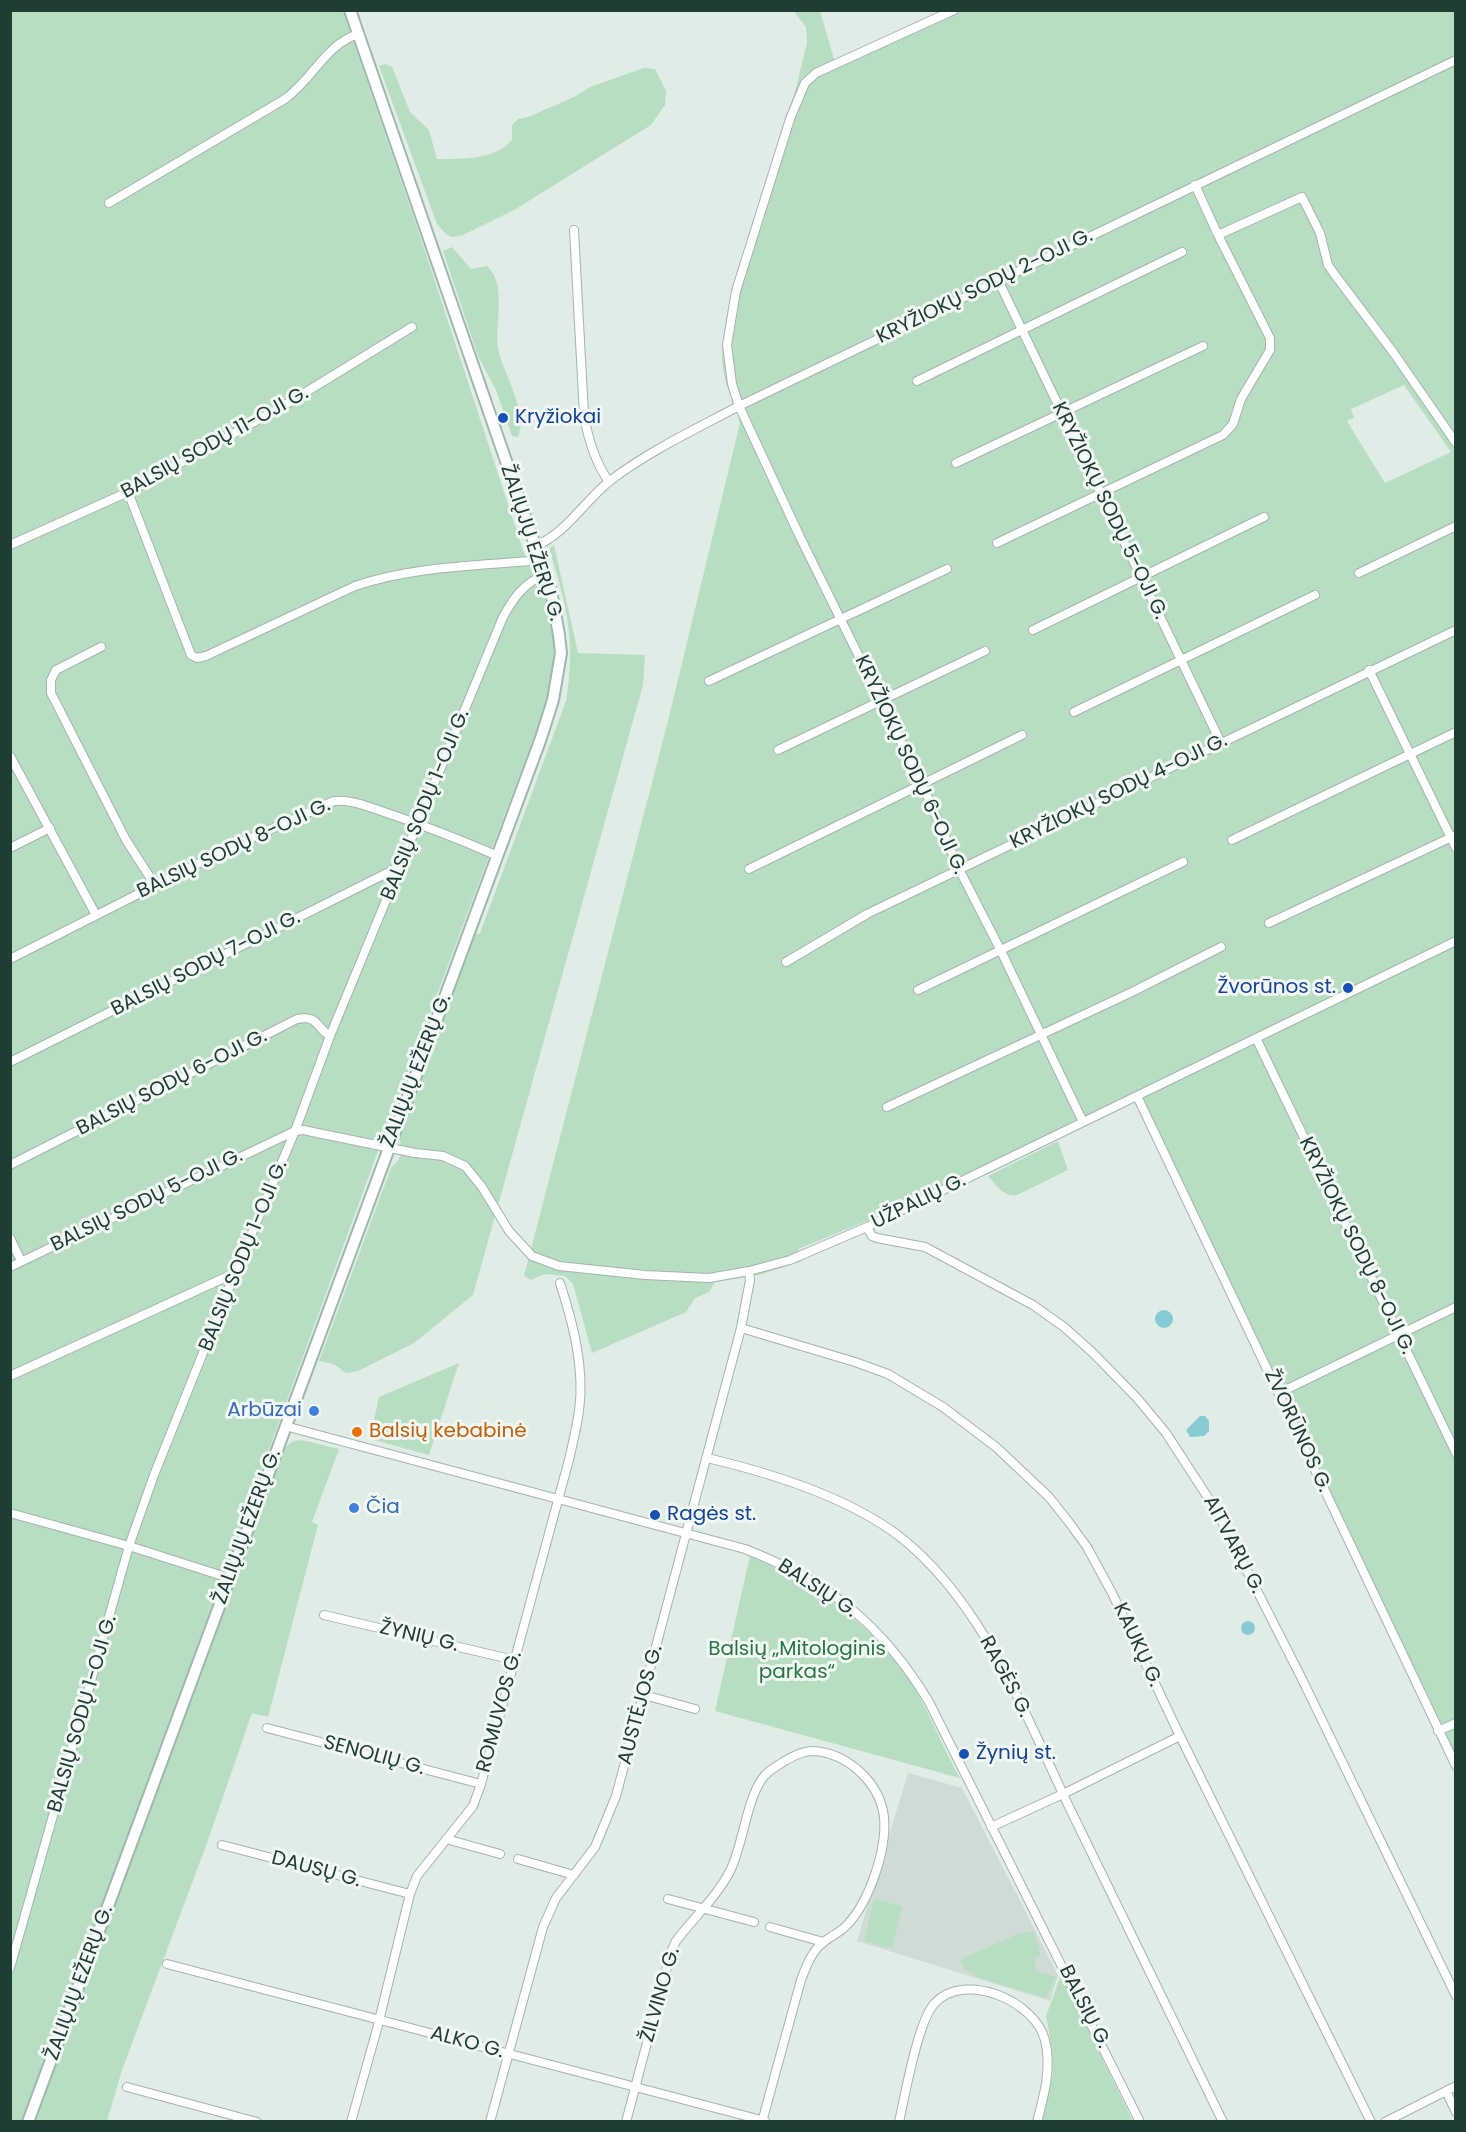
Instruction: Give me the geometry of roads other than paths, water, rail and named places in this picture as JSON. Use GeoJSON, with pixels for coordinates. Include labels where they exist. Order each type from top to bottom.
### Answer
{"type":"FeatureCollection","features":[{"type":"Feature","properties":{"kind":"main road","name":"ŽALIŲJŲ EŽERŲ G."},"geometry":{"type":"LineString","coordinates":[[28,2121],[498,856],[541,738],[559,675],[560,635],[545,575],[350,10]]}},
{"type":"Feature","properties":{"kind":"street","name":"KRYŽIOKŲ SODŲ 6-OJI G."},"geometry":{"type":"LineString","coordinates":[[954,10],[816,73],[805,83],[790,119],[736,291],[727,345],[732,384],[739,406],[1083,1122]]}},
{"type":"Feature","properties":{"kind":"street"},"geometry":{"type":"LineString","coordinates":[[109,203],[300,89],[333,48],[342,40],[358,34]]}},
{"type":"Feature","properties":{"kind":"street","name":"KRYŽIOKŲ SODŲ 2-OJI G."},"geometry":{"type":"LineString","coordinates":[[535,546],[552,537],[609,482],[655,451],[739,406],[1455,60]]}},
{"type":"Feature","properties":{"kind":"street"},"geometry":{"type":"LineString","coordinates":[[997,543],[1229,431],[1233,424],[1241,399],[1270,350],[1270,338],[1218,235],[1196,185]]}},
{"type":"Feature","properties":{"kind":"street"},"geometry":{"type":"LineString","coordinates":[[1218,235],[1302,197],[1320,233],[1332,270],[1393,352],[1455,443]]}},
{"type":"Feature","properties":{"kind":"street"},"geometry":{"type":"LineString","coordinates":[[574,230],[584,415],[597,461],[609,482]]}},
{"type":"Feature","properties":{"kind":"street"},"geometry":{"type":"LineString","coordinates":[[917,381],[1182,252]]}},
{"type":"Feature","properties":{"kind":"street","name":"KRYŽIOKŲ SODŲ 5-OJI G."},"geometry":{"type":"LineString","coordinates":[[998,280],[1221,742]]}},
{"type":"Feature","properties":{"kind":"street","name":"BALSIŲ SODŲ 11-OJI G."},"geometry":{"type":"LineString","coordinates":[[10,545],[128,492],[285,405],[412,327]]}},
{"type":"Feature","properties":{"kind":"street"},"geometry":{"type":"LineString","coordinates":[[956,463],[1203,346]]}},
{"type":"Feature","properties":{"kind":"street"},"geometry":{"type":"LineString","coordinates":[[128,492],[191,655],[197,658],[206,656],[355,586],[379,578],[420,570],[530,561],[539,558]]}},
{"type":"Feature","properties":{"kind":"street"},"geometry":{"type":"LineString","coordinates":[[1033,630],[1264,517]]}},
{"type":"Feature","properties":{"kind":"street"},"geometry":{"type":"LineString","coordinates":[[1359,573],[1455,526]]}},
{"type":"Feature","properties":{"kind":"street"},"geometry":{"type":"LineString","coordinates":[[709,681],[946,569]]}},
{"type":"Feature","properties":{"kind":"street","name":"BALSIŲ SODŲ 1-OJI G."},"geometry":{"type":"LineString","coordinates":[[10,1968],[129,1546],[154,1475],[295,1131],[330,1036],[503,617],[517,594],[532,581],[545,575]]}},
{"type":"Feature","properties":{"kind":"street"},"geometry":{"type":"LineString","coordinates":[[1074,712],[1315,595]]}},
{"type":"Feature","properties":{"kind":"street","name":"KRYŽIOKŲ SODŲ 4-OJI G."},"geometry":{"type":"LineString","coordinates":[[786,962],[867,914],[959,868],[1455,630]]}},
{"type":"Feature","properties":{"kind":"street"},"geometry":{"type":"LineString","coordinates":[[100,647],[56,670],[51,680],[51,693],[126,840],[155,885]]}},
{"type":"Feature","properties":{"kind":"street"},"geometry":{"type":"LineString","coordinates":[[778,750],[984,651]]}},
{"type":"Feature","properties":{"kind":"street"},"geometry":{"type":"LineString","coordinates":[[1369,670],[1453,836],[1455,848]]}},
{"type":"Feature","properties":{"kind":"street"},"geometry":{"type":"LineString","coordinates":[[1232,840],[1455,732]]}},
{"type":"Feature","properties":{"kind":"street"},"geometry":{"type":"LineString","coordinates":[[749,869],[1022,735]]}},
{"type":"Feature","properties":{"kind":"street"},"geometry":{"type":"LineString","coordinates":[[10,756],[96,915]]}},
{"type":"Feature","properties":{"kind":"street","name":"BALSIŲ SODŲ 8-OJI G."},"geometry":{"type":"LineString","coordinates":[[10,959],[246,840],[334,801],[368,807],[419,824],[498,856]]}},
{"type":"Feature","properties":{"kind":"street"},"geometry":{"type":"LineString","coordinates":[[10,848],[50,828]]}},
{"type":"Feature","properties":{"kind":"street"},"geometry":{"type":"LineString","coordinates":[[1269,922],[1453,836]]}},
{"type":"Feature","properties":{"kind":"street"},"geometry":{"type":"LineString","coordinates":[[918,990],[1183,862]]}},
{"type":"Feature","properties":{"kind":"street","name":"BALSIŲ SODŲ 7-OJI G."},"geometry":{"type":"LineString","coordinates":[[10,1062],[401,866]]}},
{"type":"Feature","properties":{"kind":"street","name":"UŽPALIŲ G."},"geometry":{"type":"LineString","coordinates":[[389,1147],[443,1156],[465,1166],[482,1186],[509,1231],[532,1256],[559,1266],[709,1278],[749,1271],[805,1255],[867,1227],[1455,941]]}},
{"type":"Feature","properties":{"kind":"street"},"geometry":{"type":"LineString","coordinates":[[887,1107],[1221,948]]}},
{"type":"Feature","properties":{"kind":"street","name":"BALSIŲ SODŲ 6-OJI G."},"geometry":{"type":"LineString","coordinates":[[10,1165],[297,1019],[311,1018],[330,1036]]}},
{"type":"Feature","properties":{"kind":"street","name":"KRYŽIOKŲ SODŲ 8-OJI G."},"geometry":{"type":"LineString","coordinates":[[1256,1038],[1455,1453]]}},
{"type":"Feature","properties":{"kind":"street","name":"ŽVORŪNOS G."},"geometry":{"type":"LineString","coordinates":[[1137,1096],[1455,1766]]}},
{"type":"Feature","properties":{"kind":"street"},"geometry":{"type":"LineString","coordinates":[[295,1131],[313,1131],[389,1147]]}},
{"type":"Feature","properties":{"kind":"street","name":"BALSIŲ SODŲ 5-OJI G."},"geometry":{"type":"LineString","coordinates":[[10,1266],[295,1131]]}},
{"type":"Feature","properties":{"kind":"street","name":"AITVARŲ G."},"geometry":{"type":"LineString","coordinates":[[867,1227],[872,1236],[877,1238],[925,1246],[1049,1316],[1114,1373],[1166,1434],[1216,1510],[1306,1688],[1455,1996]]}},
{"type":"Feature","properties":{"kind":"street"},"geometry":{"type":"LineString","coordinates":[[10,1238],[21,1261]]}},
{"type":"Feature","properties":{"kind":"street","name":"AUSTĖJOS G."},"geometry":{"type":"LineString","coordinates":[[490,2121],[543,1927],[556,1898],[595,1848],[616,1796],[741,1328],[750,1280],[749,1271]]}},
{"type":"Feature","properties":{"kind":"street"},"geometry":{"type":"LineString","coordinates":[[10,1376],[235,1274]]}},
{"type":"Feature","properties":{"kind":"street","name":"ROMUVOS G."},"geometry":{"type":"LineString","coordinates":[[351,2121],[410,1894],[417,1876],[473,1806],[481,1784],[572,1445],[581,1394],[577,1353],[560,1283]]}},
{"type":"Feature","properties":{"kind":"street"},"geometry":{"type":"LineString","coordinates":[[1279,1393],[1455,1307]]}},
{"type":"Feature","properties":{"kind":"street","name":"KAUKŲ G."},"geometry":{"type":"LineString","coordinates":[[741,1328],[888,1374],[943,1407],[996,1447],[1026,1473],[1068,1521],[1098,1566],[1371,2121]]}},
{"type":"Feature","properties":{"kind":"street","name":"BALSIŲ G."},"geometry":{"type":"LineString","coordinates":[[285,1426],[745,1549],[787,1568],[833,1594],[875,1629],[894,1650],[929,1702],[1140,2121]]}},
{"type":"Feature","properties":{"kind":"street","name":"RAGĖS G."},"geometry":{"type":"LineString","coordinates":[[707,1458],[779,1479],[853,1508],[899,1537],[920,1555],[950,1587],[995,1656],[1223,2121]]}},
{"type":"Feature","properties":{"kind":"street"},"geometry":{"type":"LineString","coordinates":[[10,1513],[129,1546],[229,1578]]}},
{"type":"Feature","properties":{"kind":"street","name":"ŽYNIŲ G."},"geometry":{"type":"LineString","coordinates":[[324,1615],[514,1660]]}},
{"type":"Feature","properties":{"kind":"street"},"geometry":{"type":"LineString","coordinates":[[644,1695],[695,1709]]}},
{"type":"Feature","properties":{"kind":"street"},"geometry":{"type":"LineString","coordinates":[[1438,1731],[1455,1723]]}},
{"type":"Feature","properties":{"kind":"street","name":"SENOLIŲ G."},"geometry":{"type":"LineString","coordinates":[[267,1728],[481,1784]]}},
{"type":"Feature","properties":{"kind":"street"},"geometry":{"type":"LineString","coordinates":[[991,1827],[1180,1736]]}},
{"type":"Feature","properties":{"kind":"street","name":"ŽILVINO G."},"geometry":{"type":"LineString","coordinates":[[626,2121],[676,1941],[718,1890],[732,1866],[756,1790],[762,1778],[771,1769],[797,1755],[812,1751],[848,1762],[867,1779],[882,1804],[884,1820],[882,1839],[876,1870],[860,1910],[835,1936],[823,1942],[807,1965],[764,2121]]}},
{"type":"Feature","properties":{"kind":"street"},"geometry":{"type":"LineString","coordinates":[[446,1839],[500,1854]]}},
{"type":"Feature","properties":{"kind":"street","name":"DAUSŲ G."},"geometry":{"type":"LineString","coordinates":[[222,1845],[410,1894]]}},
{"type":"Feature","properties":{"kind":"street"},"geometry":{"type":"LineString","coordinates":[[518,1859],[574,1875]]}},
{"type":"Feature","properties":{"kind":"street"},"geometry":{"type":"LineString","coordinates":[[668,1899],[754,1922]]}},
{"type":"Feature","properties":{"kind":"street"},"geometry":{"type":"LineString","coordinates":[[770,1927],[823,1942]]}},
{"type":"Feature","properties":{"kind":"street","name":"ALKO G."},"geometry":{"type":"LineString","coordinates":[[167,1964],[764,2121]]}},
{"type":"Feature","properties":{"kind":"street"},"geometry":{"type":"LineString","coordinates":[[899,2121],[922,2027],[928,2012],[944,1995],[968,1989],[996,1994],[1022,2007],[1032,2016],[1042,2032],[1046,2041],[1047,2071],[1037,2121]]}},
{"type":"Feature","properties":{"kind":"street"},"geometry":{"type":"LineString","coordinates":[[1385,2121],[1455,2086]]}},
{"type":"Feature","properties":{"kind":"street"},"geometry":{"type":"LineString","coordinates":[[127,2087],[257,2121]]}},
{"type":"Feature","properties":{"kind":"street"},"geometry":{"type":"LineString","coordinates":[[1446,2091],[1455,2112]]}},
{"type":"Feature","properties":{"kind":"water"},"geometry":{"type":"Polygon","coordinates":[[[1164,1310],[1172,1315],[1173,1319],[1168,1327],[1164,1328],[1156,1323],[1155,1319],[1160,1311],[1164,1310]]]}},
{"type":"Feature","properties":{"kind":"water"},"geometry":{"type":"Polygon","coordinates":[[[1200,1416],[1205,1416],[1209,1421],[1209,1431],[1204,1436],[1190,1437],[1186,1430],[1200,1416]]]}},
{"type":"Feature","properties":{"kind":"water"},"geometry":{"type":"Polygon","coordinates":[[[1248,1621],[1253,1623],[1255,1628],[1253,1633],[1248,1635],[1243,1633],[1241,1628],[1243,1623],[1248,1621]]]}},
{"type":"Feature","properties":{"kind":"place","name":"Kryžiokai"},"geometry":{"type":"Point","coordinates":[503,418]}},
{"type":"Feature","properties":{"kind":"place","name":"Žvorūnos st."},"geometry":{"type":"Point","coordinates":[1348,988]}},
{"type":"Feature","properties":{"kind":"place","name":"Arbūzai"},"geometry":{"type":"Point","coordinates":[314,1411]}},
{"type":"Feature","properties":{"kind":"place","name":"Balsių kebabinė"},"geometry":{"type":"Point","coordinates":[357,1432]}},
{"type":"Feature","properties":{"kind":"place","name":"Čia"},"geometry":{"type":"Point","coordinates":[354,1508]}},
{"type":"Feature","properties":{"kind":"place","name":"Ragės st."},"geometry":{"type":"Point","coordinates":[655,1515]}},
{"type":"Feature","properties":{"kind":"place","name":"Žynių st."},"geometry":{"type":"Point","coordinates":[964,1754]}},
{"type":"Feature","properties":{"kind":"park label","name":"Balsių „Mitologinis parkas“"},"geometry":{"type":"Point","coordinates":[797,1662]}}]}
